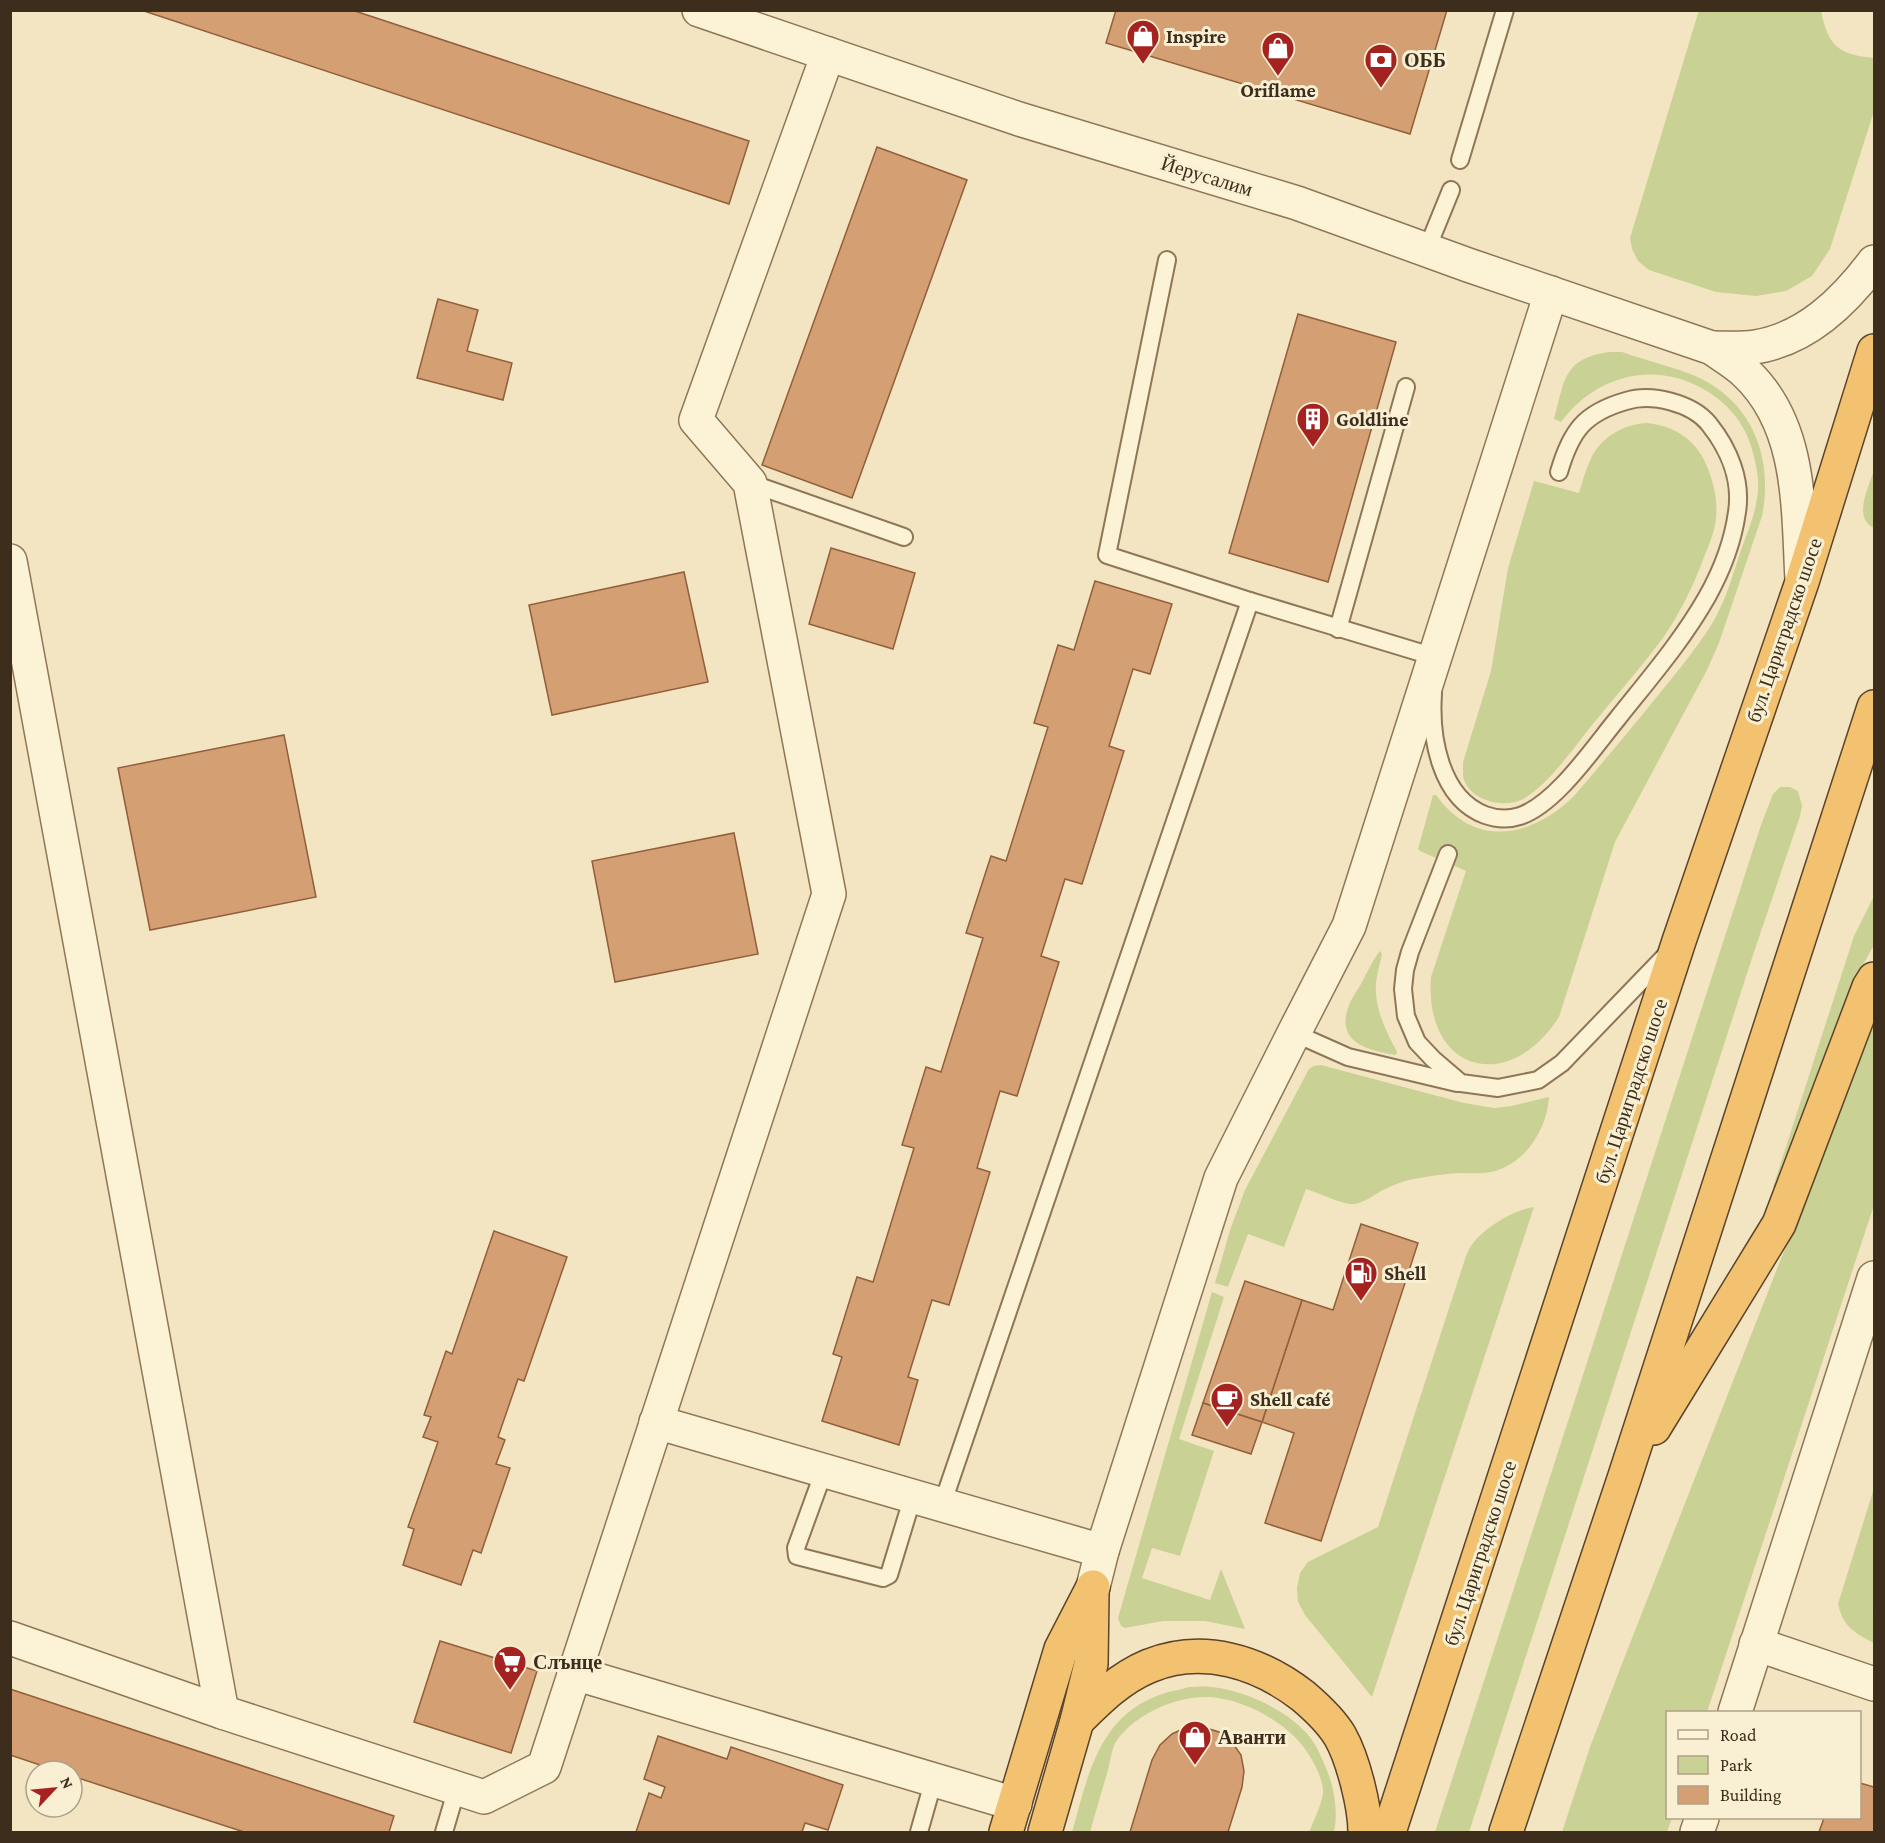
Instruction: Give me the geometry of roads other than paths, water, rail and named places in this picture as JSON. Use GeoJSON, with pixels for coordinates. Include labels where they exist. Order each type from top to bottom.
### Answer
{"type":"FeatureCollection","features":[{"type":"Feature","properties":{"kind":"highway","name":"бул. Цариградско шосе"},"geometry":{"type":"LineString","coordinates":[[1389,1833],[1679,941],[1802,582],[1875,351]]}},
{"type":"Feature","properties":{"kind":"highway"},"geometry":{"type":"LineString","coordinates":[[1506,1833],[1625,1476],[1875,707]]}},
{"type":"Feature","properties":{"kind":"highway"},"geometry":{"type":"LineString","coordinates":[[1625,1476],[1779,1224],[1869,987],[1875,979]]}},
{"type":"Feature","properties":{"kind":"highway"},"geometry":{"type":"LineString","coordinates":[[1045,1833],[1091,1664],[1093,1587]]}},
{"type":"Feature","properties":{"kind":"highway"},"geometry":{"type":"LineString","coordinates":[[1011,1818],[1061,1649],[1093,1587]]}},
{"type":"Feature","properties":{"kind":"highway"},"geometry":{"type":"LineString","coordinates":[[1077,1720],[1122,1680],[1150,1666],[1177,1659],[1207,1656],[1238,1661],[1262,1670],[1287,1684],[1316,1707],[1340,1735],[1351,1762],[1359,1793],[1365,1833]]}},
{"type":"Feature","properties":{"kind":"street","name":"Йерусалим"},"geometry":{"type":"LineString","coordinates":[[699,10],[1019,119],[1297,203],[1467,265],[1712,348],[1746,373],[1768,401],[1783,426],[1798,491],[1802,582]]}},
{"type":"Feature","properties":{"kind":"street"},"geometry":{"type":"LineString","coordinates":[[10,1638],[222,1712],[484,1797],[544,1767],[829,894],[750,483],[696,420],[828,54]]}},
{"type":"Feature","properties":{"kind":"street","name":"Йерусалим"},"geometry":{"type":"LineString","coordinates":[[1712,348],[1754,347],[1789,337],[1835,307],[1857,285],[1875,262]]}},
{"type":"Feature","properties":{"kind":"street"},"geometry":{"type":"LineString","coordinates":[[1093,1587],[1102,1551],[1221,1178],[1349,926],[1551,293]]}},
{"type":"Feature","properties":{"kind":"street"},"geometry":{"type":"LineString","coordinates":[[10,561],[222,1712]]}},
{"type":"Feature","properties":{"kind":"street"},"geometry":{"type":"LineString","coordinates":[[1736,1711],[1756,1644],[1866,1338],[1875,1278]]}},
{"type":"Feature","properties":{"kind":"street"},"geometry":{"type":"LineString","coordinates":[[656,1422],[1102,1551]]}},
{"type":"Feature","properties":{"kind":"street"},"geometry":{"type":"LineString","coordinates":[[1756,1644],[1875,1684]]}},
{"type":"Feature","properties":{"kind":"street"},"geometry":{"type":"LineString","coordinates":[[574,1673],[934,1779],[1011,1818]]}},
{"type":"Feature","properties":{"kind":"lane"},"geometry":{"type":"LineString","coordinates":[[1460,160],[1505,10]]}},
{"type":"Feature","properties":{"kind":"lane"},"geometry":{"type":"LineString","coordinates":[[1427,249],[1451,190]]}},
{"type":"Feature","properties":{"kind":"lane"},"geometry":{"type":"LineString","coordinates":[[1167,260],[1107,555],[1250,602],[1435,657],[1432,702],[1434,733],[1440,759],[1449,784],[1460,800],[1473,810],[1490,817],[1505,819],[1519,817],[1532,811],[1569,779],[1684,634],[1708,596],[1724,561],[1738,511],[1732,462],[1721,439],[1706,420],[1683,405],[1659,399],[1633,399],[1607,406],[1588,419],[1575,432],[1566,448],[1558,472]]}},
{"type":"Feature","properties":{"kind":"lane"},"geometry":{"type":"LineString","coordinates":[[1338,629],[1406,387]]}},
{"type":"Feature","properties":{"kind":"lane"},"geometry":{"type":"LineString","coordinates":[[750,483],[904,537]]}},
{"type":"Feature","properties":{"kind":"lane"},"geometry":{"type":"LineString","coordinates":[[824,1471],[796,1548],[797,1556],[883,1578],[889,1575],[927,1500],[1250,602]]}},
{"type":"Feature","properties":{"kind":"lane"},"geometry":{"type":"LineString","coordinates":[[1448,854],[1410,952],[1405,970],[1404,995],[1406,1016],[1418,1042],[1433,1059],[1461,1083]]}},
{"type":"Feature","properties":{"kind":"lane"},"geometry":{"type":"LineString","coordinates":[[1294,1033],[1348,1057],[1461,1083],[1498,1088],[1538,1080],[1562,1063],[1679,941]]}},
{"type":"Feature","properties":{"kind":"lane"},"geometry":{"type":"LineString","coordinates":[[919,1833],[934,1779]]}},
{"type":"Feature","properties":{"kind":"lane"},"geometry":{"type":"LineString","coordinates":[[444,1833],[457,1788]]}},
{"type":"Feature","properties":{"kind":"place","name":"Inspire"},"geometry":{"type":"Point","coordinates":[1143,65]}},
{"type":"Feature","properties":{"kind":"place","name":"Oriflame"},"geometry":{"type":"Point","coordinates":[1278,77]}},
{"type":"Feature","properties":{"kind":"place","name":"ОББ"},"geometry":{"type":"Point","coordinates":[1381,89]}},
{"type":"Feature","properties":{"kind":"place","name":"Goldline"},"geometry":{"type":"Point","coordinates":[1313,448]}},
{"type":"Feature","properties":{"kind":"place","name":"Shell"},"geometry":{"type":"Point","coordinates":[1361,1302]}},
{"type":"Feature","properties":{"kind":"place","name":"Shell café"},"geometry":{"type":"Point","coordinates":[1227,1428]}},
{"type":"Feature","properties":{"kind":"place","name":"Слънце"},"geometry":{"type":"Point","coordinates":[510,1691]}},
{"type":"Feature","properties":{"kind":"place","name":"Аванти"},"geometry":{"type":"Point","coordinates":[1195,1766]}}]}
